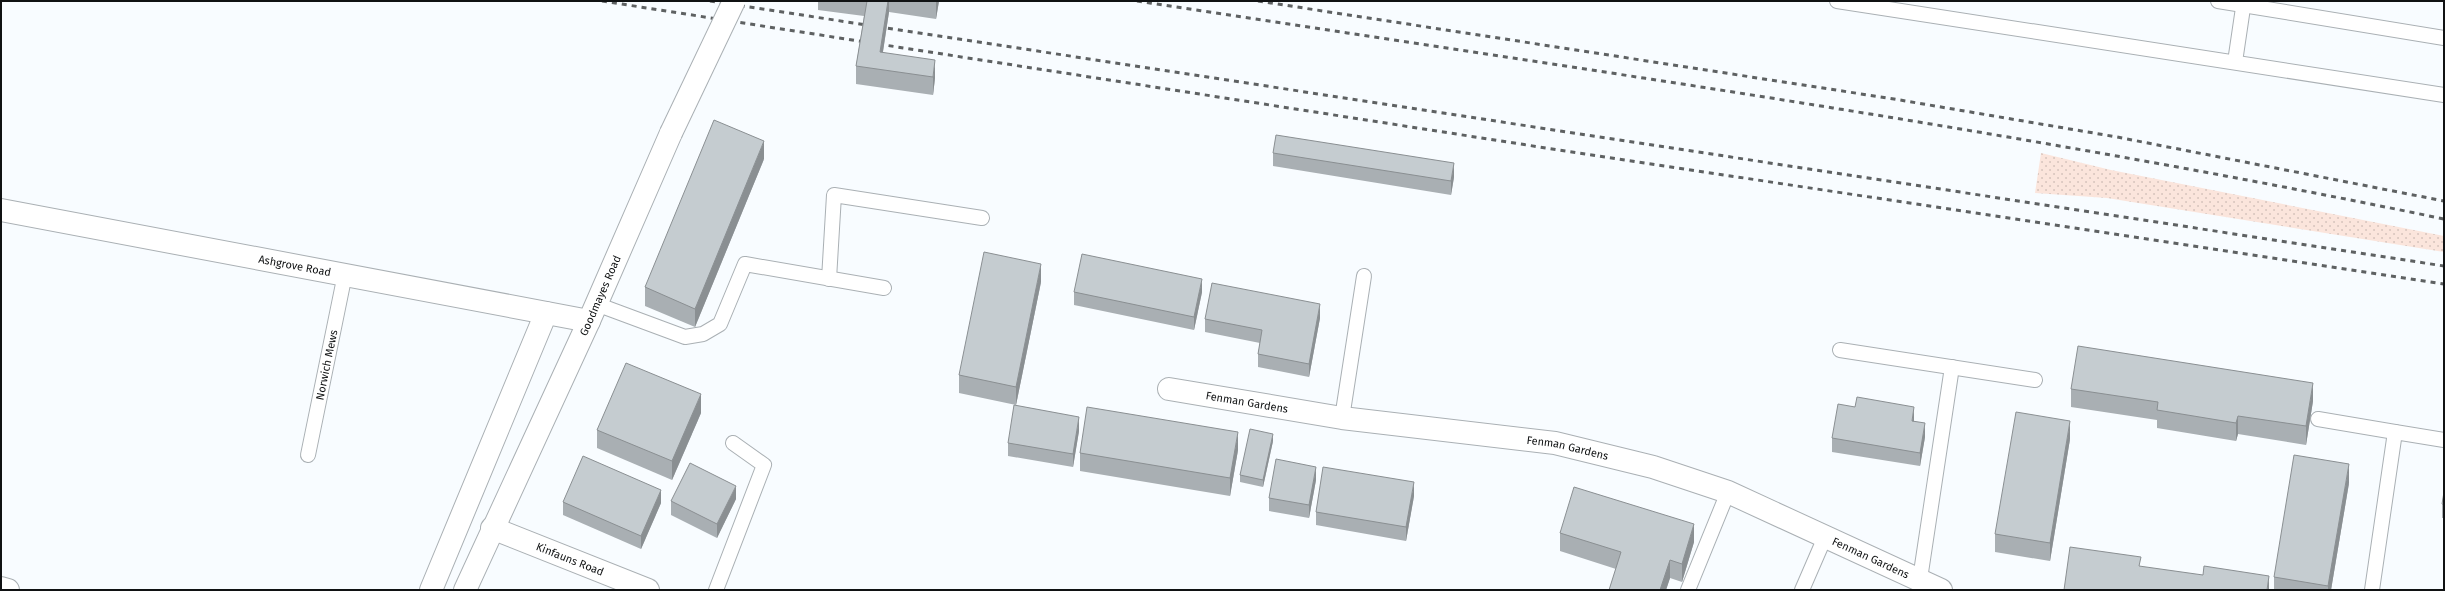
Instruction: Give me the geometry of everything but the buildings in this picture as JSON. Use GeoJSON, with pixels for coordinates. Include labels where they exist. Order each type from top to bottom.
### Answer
{"type":"FeatureCollection","features":[{"type":"Feature","properties":{"kind":"street","name":"Goodmayes Road"},"geometry":{"type":"LineString","coordinates":[[465,590],[492,528],[593,313],[671,133],[734,1]]}},
{"type":"Feature","properties":{"kind":"street","name":"Ashgrove Road"},"geometry":{"type":"LineString","coordinates":[[1,210],[546,313],[593,313]]}},
{"type":"Feature","properties":{"kind":"street"},"geometry":{"type":"LineString","coordinates":[[431,590],[546,313]]}},
{"type":"Feature","properties":{"kind":"street","name":"Fenman Gardens"},"geometry":{"type":"LineString","coordinates":[[1169,389],[1342,418],[1555,443],[1653,467],[1728,492],[1920,579],[1941,590]]}},
{"type":"Feature","properties":{"kind":"street","name":"Kinfauns Road"},"geometry":{"type":"LineString","coordinates":[[492,528],[648,590]]}},
{"type":"Feature","properties":{"kind":"street"},"geometry":{"type":"LineString","coordinates":[[1,588],[8,590]]}},
{"type":"Feature","properties":{"kind":"lane"},"geometry":{"type":"LineString","coordinates":[[1838,1],[2444,95]]}},
{"type":"Feature","properties":{"kind":"lane"},"geometry":{"type":"LineString","coordinates":[[2218,1],[2244,3],[2444,38]]}},
{"type":"Feature","properties":{"kind":"lane"},"geometry":{"type":"LineString","coordinates":[[2234,62],[2244,3]]}},
{"type":"Feature","properties":{"kind":"lane"},"geometry":{"type":"LineString","coordinates":[[829,279],[834,195],[982,218]]}},
{"type":"Feature","properties":{"kind":"lane"},"geometry":{"type":"LineString","coordinates":[[593,313],[685,337],[703,334],[720,324],[745,264],[884,288]]}},
{"type":"Feature","properties":{"kind":"lane","name":"Norwich Mews"},"geometry":{"type":"LineString","coordinates":[[308,455],[345,274]]}},
{"type":"Feature","properties":{"kind":"lane"},"geometry":{"type":"LineString","coordinates":[[1342,418],[1364,276]]}},
{"type":"Feature","properties":{"kind":"lane"},"geometry":{"type":"LineString","coordinates":[[1840,350],[2035,380]]}},
{"type":"Feature","properties":{"kind":"lane"},"geometry":{"type":"LineString","coordinates":[[1920,579],[1952,367]]}},
{"type":"Feature","properties":{"kind":"lane"},"geometry":{"type":"LineString","coordinates":[[2318,420],[2444,440]]}},
{"type":"Feature","properties":{"kind":"lane"},"geometry":{"type":"LineString","coordinates":[[2372,590],[2396,432]]}},
{"type":"Feature","properties":{"kind":"lane"},"geometry":{"type":"LineString","coordinates":[[716,590],[764,465],[733,443]]}},
{"type":"Feature","properties":{"kind":"lane"},"geometry":{"type":"LineString","coordinates":[[1688,590],[1728,492]]}},
{"type":"Feature","properties":{"kind":"lane"},"geometry":{"type":"LineString","coordinates":[[1802,590],[1825,537]]}},
{"type":"Feature","properties":{"kind":"shaded area"},"geometry":{"type":"Polygon","coordinates":[[[2041,153],[2111,170],[2444,236],[2444,252],[2107,198],[2035,193],[2041,153]]]}},
{"type":"Feature","properties":{"kind":"railway"},"geometry":{"type":"LineString","coordinates":[[602,1],[1546,148],[2444,284]]}},
{"type":"Feature","properties":{"kind":"railway"},"geometry":{"type":"LineString","coordinates":[[710,1],[2444,266]]}},
{"type":"Feature","properties":{"kind":"railway"},"geometry":{"type":"LineString","coordinates":[[1137,1],[1792,101],[1955,128],[2119,156],[2444,219]]}},
{"type":"Feature","properties":{"kind":"railway"},"geometry":{"type":"LineString","coordinates":[[1258,1],[1894,99],[2117,137],[2444,201]]}}]}
